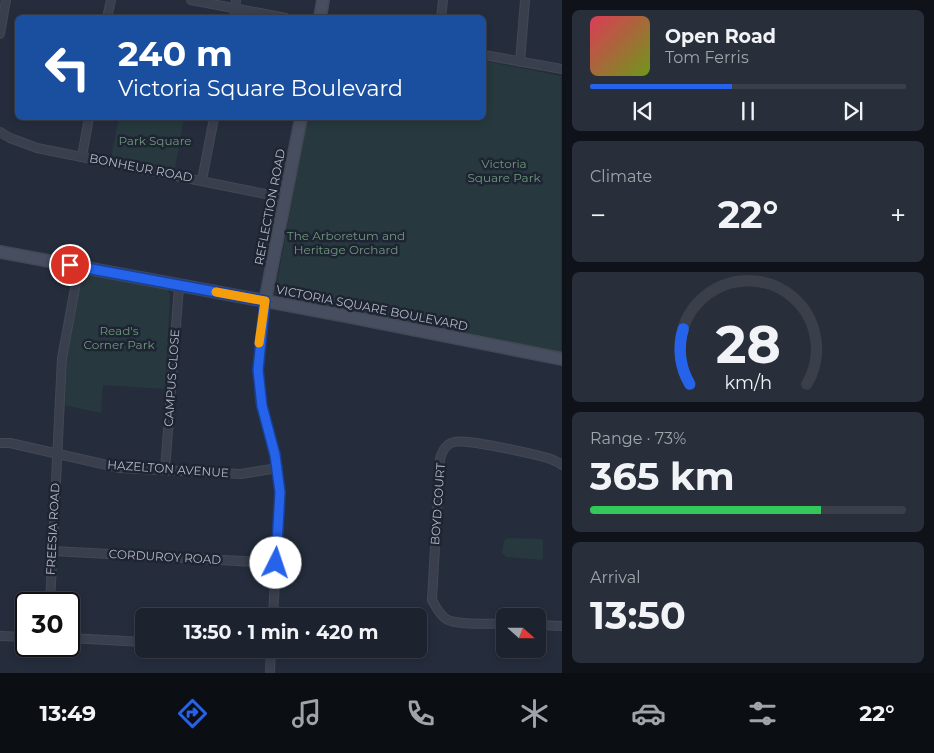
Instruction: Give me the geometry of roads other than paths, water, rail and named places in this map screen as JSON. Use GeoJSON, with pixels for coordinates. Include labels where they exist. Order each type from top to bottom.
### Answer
{"type":"FeatureCollection","features":[{"type":"Feature","properties":{"kind":"street"},"geometry":{"type":"LineString","coordinates":[[0,34],[6,0]]}},
{"type":"Feature","properties":{"kind":"street"},"geometry":{"type":"LineString","coordinates":[[108,15],[111,0]]}},
{"type":"Feature","properties":{"kind":"street"},"geometry":{"type":"LineString","coordinates":[[191,0],[236,4],[275,15]]}},
{"type":"Feature","properties":{"kind":"street"},"geometry":{"type":"LineString","coordinates":[[320,15],[323,0]]}},
{"type":"Feature","properties":{"kind":"street"},"geometry":{"type":"LineString","coordinates":[[441,15],[442,0]]}},
{"type":"Feature","properties":{"kind":"street"},"geometry":{"type":"LineString","coordinates":[[520,62],[525,0]]}},
{"type":"Feature","properties":{"kind":"street"},"geometry":{"type":"LineString","coordinates":[[486,55],[562,69]]}},
{"type":"Feature","properties":{"kind":"street"},"geometry":{"type":"LineString","coordinates":[[82,156],[89,120]]}},
{"type":"Feature","properties":{"kind":"street"},"geometry":{"type":"LineString","coordinates":[[202,180],[214,120]]}},
{"type":"Feature","properties":{"kind":"street","name":"REFLECTION ROAD"},"geometry":{"type":"LineString","coordinates":[[265,301],[301,120]]}},
{"type":"Feature","properties":{"kind":"street","name":"BONHEUR ROAD"},"geometry":{"type":"LineString","coordinates":[[0,132],[28,145],[285,198]]}},
{"type":"Feature","properties":{"kind":"street","name":"VICTORIA SQUARE BOULEVARD"},"geometry":{"type":"LineString","coordinates":[[0,252],[562,359]]}},
{"type":"Feature","properties":{"kind":"street","name":"FREESIA ROAD"},"geometry":{"type":"LineString","coordinates":[[51,592],[62,358],[79,267]]}},
{"type":"Feature","properties":{"kind":"street","name":"CAMPUS CLOSE"},"geometry":{"type":"LineString","coordinates":[[165,470],[179,286]]}},
{"type":"Feature","properties":{"kind":"street"},"geometry":{"type":"LineString","coordinates":[[265,301],[259,351],[259,388],[278,468],[280,498],[273,608]]}},
{"type":"Feature","properties":{"kind":"street","name":"BOYD COURT"},"geometry":{"type":"LineString","coordinates":[[496,624],[467,623],[448,620],[436,609],[432,600],[442,451],[456,441],[545,457],[562,465]]}},
{"type":"Feature","properties":{"kind":"street","name":"HAZELTON AVENUE"},"geometry":{"type":"LineString","coordinates":[[0,443],[10,443],[116,467],[241,474],[278,468]]}},
{"type":"Feature","properties":{"kind":"street","name":"CORDUROY ROAD"},"geometry":{"type":"LineString","coordinates":[[53,551],[276,563]]}},
{"type":"Feature","properties":{"kind":"street"},"geometry":{"type":"LineString","coordinates":[[546,625],[562,626]]}},
{"type":"Feature","properties":{"kind":"street"},"geometry":{"type":"LineString","coordinates":[[0,636],[15,637]]}},
{"type":"Feature","properties":{"kind":"street"},"geometry":{"type":"LineString","coordinates":[[80,639],[135,642]]}},
{"type":"Feature","properties":{"kind":"street"},"geometry":{"type":"LineString","coordinates":[[270,673],[271,658]]}},
{"type":"Feature","properties":{"kind":"park label","name":"Park Square"},"geometry":{"type":"Point","coordinates":[155,141]}},
{"type":"Feature","properties":{"kind":"park label","name":"Victoria Square Park"},"geometry":{"type":"Point","coordinates":[504,171]}},
{"type":"Feature","properties":{"kind":"park label","name":"The Arboretum and Heritage Orchard"},"geometry":{"type":"Point","coordinates":[346,243]}},
{"type":"Feature","properties":{"kind":"park label","name":"Read's Corner Park"},"geometry":{"type":"Point","coordinates":[119,338]}}]}
